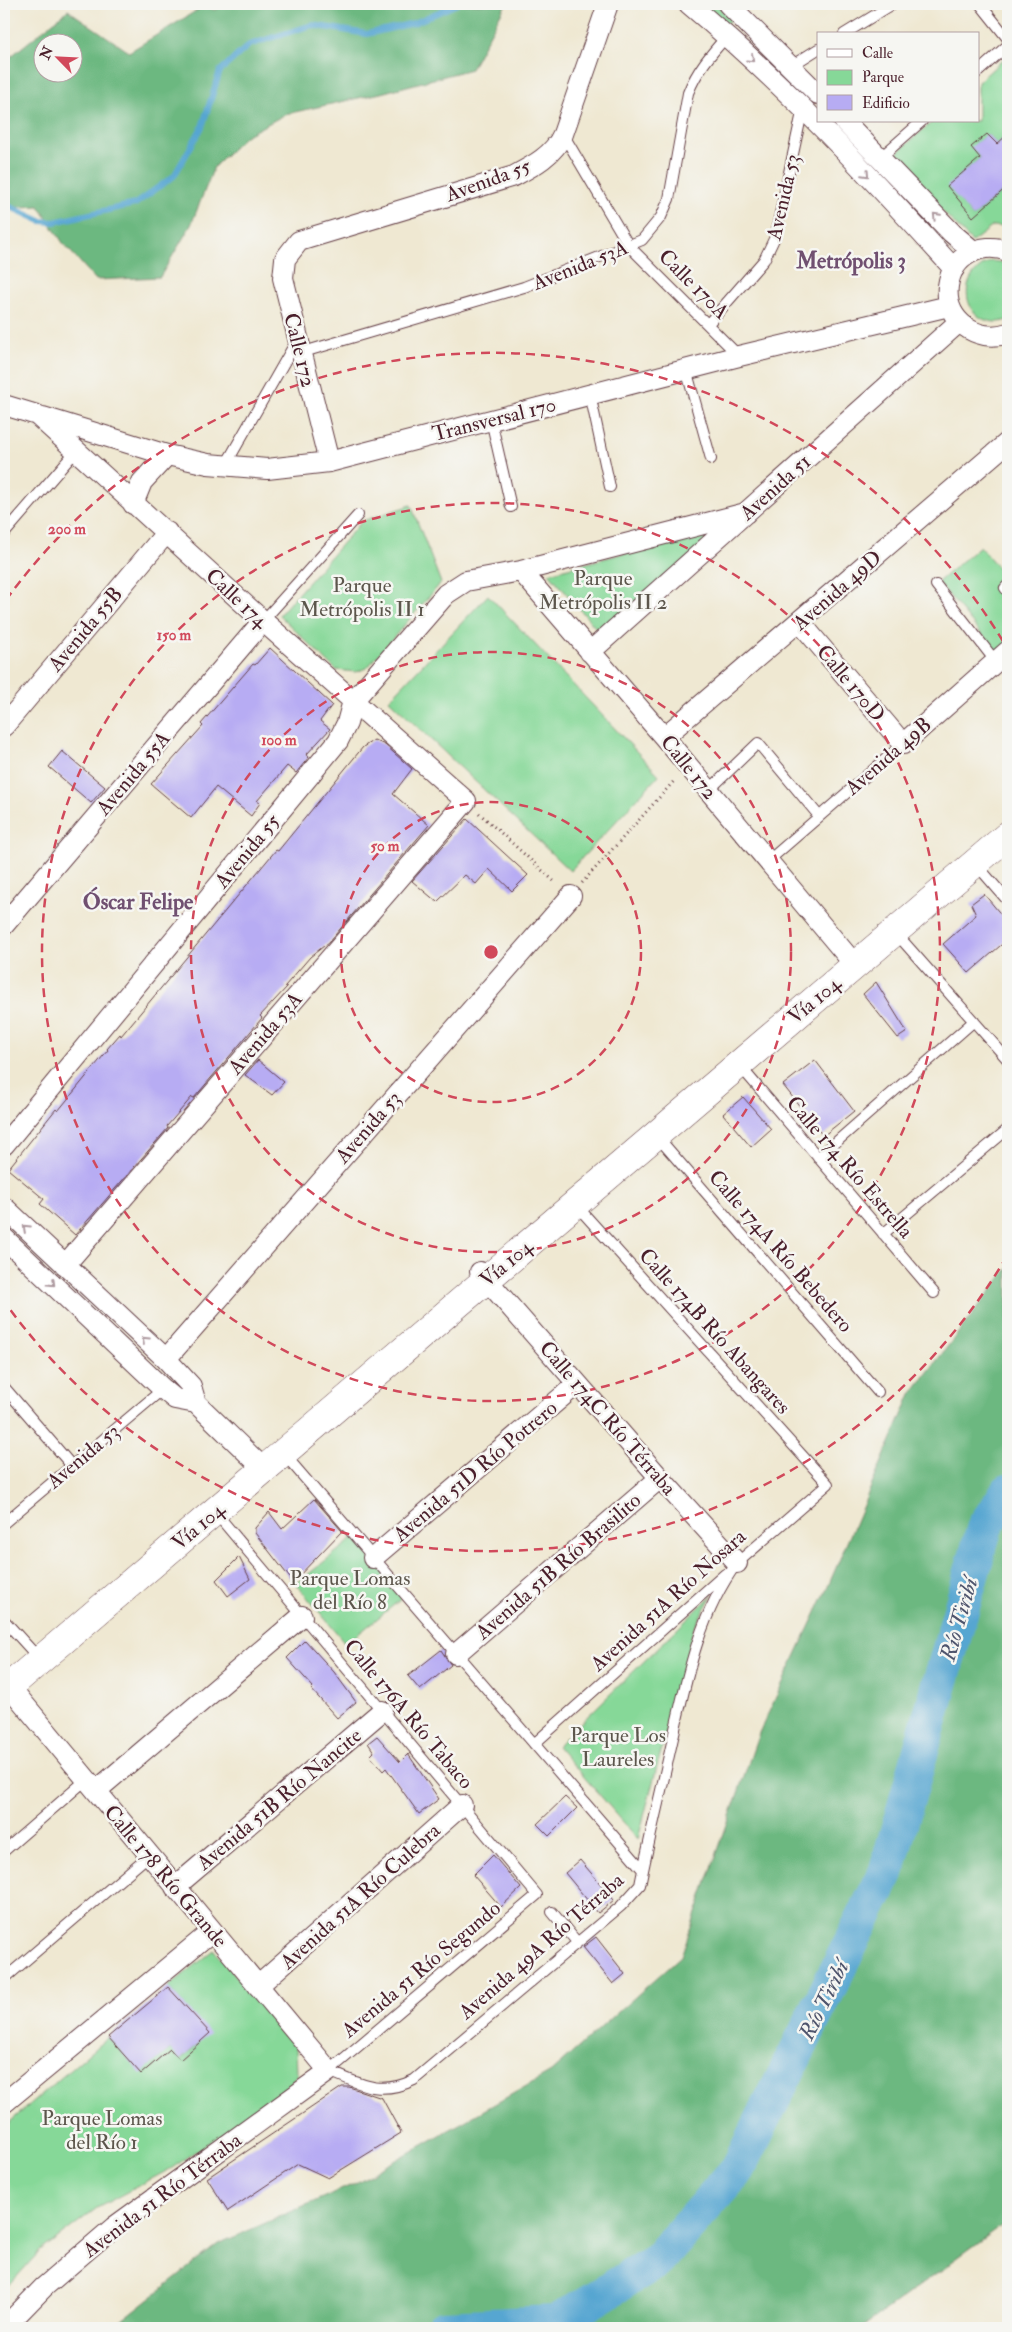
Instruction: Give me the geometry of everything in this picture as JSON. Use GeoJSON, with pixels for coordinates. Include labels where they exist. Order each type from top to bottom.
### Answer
{"type":"FeatureCollection","features":[{"type":"Feature","properties":{"kind":"main road","name":"Vía 104"},"geometry":{"type":"LineString","coordinates":[[483,1276],[575,1204],[739,1064],[1008,822]]}},
{"type":"Feature","properties":{"kind":"main road","name":"Vía 104"},"geometry":{"type":"LineString","coordinates":[[5,1684],[34,1653],[268,1461],[852,962],[895,932],[1008,834]]}},
{"type":"Feature","properties":{"kind":"main road","name":"Vía 104"},"geometry":{"type":"LineString","coordinates":[[5,1684],[214,1512],[268,1461]]}},
{"type":"Feature","properties":{"kind":"street","name":"Avenida 55"},"geometry":{"type":"LineString","coordinates":[[299,241],[514,176],[539,163],[560,142],[608,4]]}},
{"type":"Feature","properties":{"kind":"street"},"geometry":{"type":"LineString","coordinates":[[688,4],[727,36],[803,108],[954,269]]}},
{"type":"Feature","properties":{"kind":"street"},"geometry":{"type":"LineString","coordinates":[[728,4],[817,93]]}},
{"type":"Feature","properties":{"kind":"street"},"geometry":{"type":"LineString","coordinates":[[845,122],[952,233],[972,250]]}},
{"type":"Feature","properties":{"kind":"street","name":"Calle 172"},"geometry":{"type":"LineString","coordinates":[[299,241],[285,259],[283,278],[329,462]]}},
{"type":"Feature","properties":{"kind":"street"},"geometry":{"type":"LineString","coordinates":[[1008,251],[987,248],[972,250],[954,269],[948,285],[954,314],[979,334],[999,336],[1008,333]]}},
{"type":"Feature","properties":{"kind":"street","name":"Transversal 170"},"geometry":{"type":"LineString","coordinates":[[37,415],[167,455],[208,464],[267,469],[329,462],[739,356],[954,314]]}},
{"type":"Feature","properties":{"kind":"street","name":"Avenida 51"},"geometry":{"type":"LineString","coordinates":[[590,652],[746,513],[954,314]]}},
{"type":"Feature","properties":{"kind":"street","name":"Calle 174"},"geometry":{"type":"LineString","coordinates":[[4,405],[37,415],[263,621],[466,801]]}},
{"type":"Feature","properties":{"kind":"street","name":"Avenida 49D"},"geometry":{"type":"LineString","coordinates":[[664,737],[1008,442]]}},
{"type":"Feature","properties":{"kind":"street"},"geometry":{"type":"LineString","coordinates":[[133,504],[142,482],[167,455]]}},
{"type":"Feature","properties":{"kind":"street"},"geometry":{"type":"LineString","coordinates":[[521,571],[746,513]]}},
{"type":"Feature","properties":{"kind":"street","name":"Avenida 55B"},"geometry":{"type":"LineString","coordinates":[[4,726],[167,532]]}},
{"type":"Feature","properties":{"kind":"street","name":"Avenida 55"},"geometry":{"type":"LineString","coordinates":[[4,1145],[338,741],[347,723],[353,701],[446,594],[466,581],[521,571]]}},
{"type":"Feature","properties":{"kind":"street","name":"Calle 172"},"geometry":{"type":"LineString","coordinates":[[521,571],[664,737],[852,962]]}},
{"type":"Feature","properties":{"kind":"street","name":"Avenida 55A"},"geometry":{"type":"LineString","coordinates":[[4,925],[263,621]]}},
{"type":"Feature","properties":{"kind":"street","name":"Calle 170D"},"geometry":{"type":"LineString","coordinates":[[800,622],[903,744]]}},
{"type":"Feature","properties":{"kind":"street","name":"Avenida 49B"},"geometry":{"type":"LineString","coordinates":[[903,744],[1002,656]]}},
{"type":"Feature","properties":{"kind":"street","name":"Avenida 53A"},"geometry":{"type":"LineString","coordinates":[[65,1265],[466,801]]}},
{"type":"Feature","properties":{"kind":"street","name":"Avenida 53"},"geometry":{"type":"LineString","coordinates":[[166,1359],[571,896]]}},
{"type":"Feature","properties":{"kind":"street"},"geometry":{"type":"LineString","coordinates":[[4,1207],[166,1359],[191,1386],[196,1404]]}},
{"type":"Feature","properties":{"kind":"street"},"geometry":{"type":"LineString","coordinates":[[4,1238],[163,1389],[175,1399],[196,1404],[268,1461]]}},
{"type":"Feature","properties":{"kind":"street","name":"Calle 174C Río Térraba"},"geometry":{"type":"LineString","coordinates":[[483,1276],[737,1563]]}},
{"type":"Feature","properties":{"kind":"street","name":"Avenida 51D Río Potrero"},"geometry":{"type":"LineString","coordinates":[[374,1558],[577,1384]]}},
{"type":"Feature","properties":{"kind":"street","name":"Avenida 51B Río Brasilito"},"geometry":{"type":"LineString","coordinates":[[456,1654],[660,1478]]}},
{"type":"Feature","properties":{"kind":"street"},"geometry":{"type":"LineString","coordinates":[[92,1785],[302,1616]]}},
{"type":"Feature","properties":{"kind":"street","name":"Calle 178 Río Grande"},"geometry":{"type":"LineString","coordinates":[[5,1684],[92,1785],[148,1856],[329,2072]]}},
{"type":"Feature","properties":{"kind":"street","name":"Avenida 51B Río Nancite"},"geometry":{"type":"LineString","coordinates":[[175,1887],[382,1711]]}},
{"type":"Feature","properties":{"kind":"street","name":"Avenida 51A Río Culebra"},"geometry":{"type":"LineString","coordinates":[[258,1986],[462,1805]]}},
{"type":"Feature","properties":{"kind":"street"},"geometry":{"type":"LineString","coordinates":[[4,2103],[211,1932]]}},
{"type":"Feature","properties":{"kind":"street","name":"Avenida 51 Río Térraba"},"geometry":{"type":"LineString","coordinates":[[4,2328],[44,2287],[114,2227],[329,2072]]}},
{"type":"Feature","properties":{"kind":"lane"},"geometry":{"type":"LineString","coordinates":[[847,32],[893,4]]}},
{"type":"Feature","properties":{"kind":"lane"},"geometry":{"type":"LineString","coordinates":[[980,4],[1008,39]]}},
{"type":"Feature","properties":{"kind":"lane","name":"Avenida 53A"},"geometry":{"type":"LineString","coordinates":[[299,346],[524,287],[642,240],[661,217],[668,199],[688,93],[704,61],[727,36]]}},
{"type":"Feature","properties":{"kind":"lane"},"geometry":{"type":"LineString","coordinates":[[980,70],[1008,46]]}},
{"type":"Feature","properties":{"kind":"lane"},"geometry":{"type":"LineString","coordinates":[[791,66],[817,50]]}},
{"type":"Feature","properties":{"kind":"lane","name":"Avenida 53"},"geometry":{"type":"LineString","coordinates":[[708,324],[764,260],[771,249],[803,108]]}},
{"type":"Feature","properties":{"kind":"lane"},"geometry":{"type":"LineString","coordinates":[[880,158],[921,122]]}},
{"type":"Feature","properties":{"kind":"lane","name":"Calle 170A"},"geometry":{"type":"LineString","coordinates":[[563,134],[629,246],[739,356]]}},
{"type":"Feature","properties":{"kind":"lane"},"geometry":{"type":"LineString","coordinates":[[225,466],[299,346]]}},
{"type":"Feature","properties":{"kind":"lane"},"geometry":{"type":"LineString","coordinates":[[686,369],[711,459]]}},
{"type":"Feature","properties":{"kind":"lane"},"geometry":{"type":"LineString","coordinates":[[590,394],[610,487]]}},
{"type":"Feature","properties":{"kind":"lane"},"geometry":{"type":"LineString","coordinates":[[491,420],[511,507]]}},
{"type":"Feature","properties":{"kind":"lane"},"geometry":{"type":"LineString","coordinates":[[4,534],[76,451]]}},
{"type":"Feature","properties":{"kind":"lane"},"geometry":{"type":"LineString","coordinates":[[263,621],[358,515]]}},
{"type":"Feature","properties":{"kind":"lane"},"geometry":{"type":"LineString","coordinates":[[936,585],[1002,656]]}},
{"type":"Feature","properties":{"kind":"lane"},"geometry":{"type":"LineString","coordinates":[[708,791],[758,743],[819,816]]}},
{"type":"Feature","properties":{"kind":"lane","name":"Avenida 49B"},"geometry":{"type":"LineString","coordinates":[[768,861],[903,744]]}},
{"type":"Feature","properties":{"kind":"lane"},"geometry":{"type":"LineString","coordinates":[[975,863],[1008,901]]}},
{"type":"Feature","properties":{"kind":"lane"},"geometry":{"type":"LineString","coordinates":[[895,932],[1008,1060]]}},
{"type":"Feature","properties":{"kind":"lane"},"geometry":{"type":"LineString","coordinates":[[818,1158],[974,1022]]}},
{"type":"Feature","properties":{"kind":"lane","name":"Calle 174 Río Estrella"},"geometry":{"type":"LineString","coordinates":[[739,1064],[934,1293]]}},
{"type":"Feature","properties":{"kind":"lane"},"geometry":{"type":"LineString","coordinates":[[883,1234],[1008,1129]]}},
{"type":"Feature","properties":{"kind":"lane","name":"Calle 174A Río Bebedero"},"geometry":{"type":"LineString","coordinates":[[656,1135],[878,1392]]}},
{"type":"Feature","properties":{"kind":"lane","name":"Calle 174B Río Abangares"},"geometry":{"type":"LineString","coordinates":[[575,1204],[828,1484]]}},
{"type":"Feature","properties":{"kind":"lane"},"geometry":{"type":"LineString","coordinates":[[4,1387],[72,1466]]}},
{"type":"Feature","properties":{"kind":"lane","name":"Avenida 53"},"geometry":{"type":"LineString","coordinates":[[4,1524],[163,1389]]}},
{"type":"Feature","properties":{"kind":"lane"},"geometry":{"type":"LineString","coordinates":[[268,1461],[374,1558],[642,1870]]}},
{"type":"Feature","properties":{"kind":"lane","name":"Avenida 51A Río Nosara"},"geometry":{"type":"LineString","coordinates":[[534,1744],[828,1484]]}},
{"type":"Feature","properties":{"kind":"lane","name":"Calle 176A Río Tabaco"},"geometry":{"type":"LineString","coordinates":[[214,1512],[537,1895]]}},
{"type":"Feature","properties":{"kind":"lane","name":"Avenida 49A Río Térraba"},"geometry":{"type":"LineString","coordinates":[[329,2072],[370,2088],[398,2088],[414,2080],[633,1895],[640,1885],[689,1668],[704,1622],[722,1583],[737,1563]]}},
{"type":"Feature","properties":{"kind":"lane"},"geometry":{"type":"LineString","coordinates":[[4,1620],[34,1653]]}},
{"type":"Feature","properties":{"kind":"lane"},"geometry":{"type":"LineString","coordinates":[[4,1851],[92,1785]]}},
{"type":"Feature","properties":{"kind":"lane"},"geometry":{"type":"LineString","coordinates":[[4,1979],[148,1856]]}},
{"type":"Feature","properties":{"kind":"lane","name":"Avenida 51 Río Segundo"},"geometry":{"type":"LineString","coordinates":[[329,2072],[537,1895]]}},
{"type":"Feature","properties":{"kind":"lane"},"geometry":{"type":"LineString","coordinates":[[552,1912],[577,1942]]}},
{"type":"Feature","properties":{"kind":"path"},"geometry":{"type":"LineString","coordinates":[[466,801],[571,896],[688,766]]}},
{"type":"Feature","properties":{"kind":"green space"},"geometry":{"type":"Polygon","coordinates":[[[225,4],[506,4],[471,69],[381,93],[286,114],[245,136],[214,167],[191,225],[160,277],[96,280],[63,243],[39,206],[4,208],[4,62],[32,39],[32,82],[82,82],[82,32],[41,32],[68,10],[129,52],[204,6],[215,10],[225,4]]]}},
{"type":"Feature","properties":{"kind":"green space"},"geometry":{"type":"Polygon","coordinates":[[[698,4],[716,4],[731,19],[726,25],[698,4]]]}},
{"type":"Feature","properties":{"kind":"green space"},"geometry":{"type":"Polygon","coordinates":[[[1008,55],[1008,134],[997,144],[987,134],[972,147],[980,158],[948,186],[973,217],[1006,188],[1008,191],[1008,227],[993,226],[972,242],[891,158],[932,122],[980,122],[980,80],[1008,55]]]}},
{"type":"Feature","properties":{"kind":"green space"},"geometry":{"type":"Polygon","coordinates":[[[992,261],[1008,263],[1008,320],[994,322],[982,319],[974,311],[969,301],[967,290],[971,279],[979,269],[992,261]]]}},
{"type":"Feature","properties":{"kind":"green space","name":"Parque Metrópolis II 1"},"geometry":{"type":"Polygon","coordinates":[[[411,505],[441,583],[367,668],[356,672],[336,670],[279,615],[362,521],[411,505]]]}},
{"type":"Feature","properties":{"kind":"green space","name":"Parque Metrópolis II 2"},"geometry":{"type":"Polygon","coordinates":[[[724,527],[600,633],[549,573],[724,527]]]}},
{"type":"Feature","properties":{"kind":"green space"},"geometry":{"type":"Polygon","coordinates":[[[980,546],[1008,580],[999,590],[1008,601],[1008,644],[997,653],[938,582],[980,546]]]}},
{"type":"Feature","properties":{"kind":"green space"},"geometry":{"type":"Polygon","coordinates":[[[488,595],[659,775],[570,871],[389,700],[488,595]]]}},
{"type":"Feature","properties":{"kind":"green space"},"geometry":{"type":"Polygon","coordinates":[[[1008,1268],[1008,2221],[861,2328],[112,2328],[218,2244],[354,2184],[551,2072],[681,1956],[759,1733],[826,1591],[911,1394],[1008,1268]]]}},
{"type":"Feature","properties":{"kind":"green space","name":"Parque Lomas del Río 8"},"geometry":{"type":"Polygon","coordinates":[[[355,1537],[405,1596],[346,1644],[296,1584],[355,1537]]]}},
{"type":"Feature","properties":{"kind":"green space","name":"Parque Los Laureles"},"geometry":{"type":"Polygon","coordinates":[[[712,1595],[693,1630],[638,1839],[557,1746],[712,1595]]]}},
{"type":"Feature","properties":{"kind":"green space","name":"Parque Lomas del Río 1"},"geometry":{"type":"Polygon","coordinates":[[[214,1950],[296,2046],[297,2074],[289,2088],[172,2168],[97,2208],[39,2252],[4,2291],[4,2127],[108,2037],[141,2073],[170,2049],[181,2060],[209,2033],[168,1987],[214,1950]]]}},
{"type":"Feature","properties":{"kind":"building"},"geometry":{"type":"Polygon","coordinates":[[[987,134],[997,144],[1008,134],[1008,186],[973,217],[947,186],[980,158],[971,147],[987,134]]]}},
{"type":"Feature","properties":{"kind":"building"},"geometry":{"type":"Polygon","coordinates":[[[270,648],[332,705],[320,721],[330,729],[306,755],[309,757],[296,773],[287,766],[257,801],[260,803],[251,816],[216,787],[191,818],[151,784],[203,726],[201,724],[253,664],[255,665],[270,648]]]}},
{"type":"Feature","properties":{"kind":"building"},"geometry":{"type":"Polygon","coordinates":[[[374,740],[385,745],[412,769],[393,794],[429,825],[329,942],[310,957],[285,986],[287,987],[260,1016],[262,1018],[75,1235],[40,1204],[44,1199],[8,1169],[56,1109],[58,1111],[107,1049],[120,1034],[121,1036],[276,850],[278,851],[363,747],[374,740]]]}},
{"type":"Feature","properties":{"kind":"building"},"geometry":{"type":"Polygon","coordinates":[[[62,751],[105,787],[91,803],[49,767],[62,751]]]}},
{"type":"Feature","properties":{"kind":"building"},"geometry":{"type":"Polygon","coordinates":[[[467,819],[528,875],[512,891],[489,869],[476,884],[465,875],[437,902],[412,881],[467,819]]]}},
{"type":"Feature","properties":{"kind":"building"},"geometry":{"type":"Polygon","coordinates":[[[984,894],[1008,923],[1008,939],[969,973],[943,944],[976,915],[971,904],[984,894]]]}},
{"type":"Feature","properties":{"kind":"building"},"geometry":{"type":"Polygon","coordinates":[[[876,982],[907,1032],[898,1038],[863,994],[876,982]]]}},
{"type":"Feature","properties":{"kind":"building"},"geometry":{"type":"Polygon","coordinates":[[[258,1060],[284,1082],[272,1095],[245,1075],[258,1060]]]}},
{"type":"Feature","properties":{"kind":"building"},"geometry":{"type":"Polygon","coordinates":[[[815,1060],[854,1111],[823,1136],[783,1085],[815,1060]]]}},
{"type":"Feature","properties":{"kind":"building"},"geometry":{"type":"Polygon","coordinates":[[[743,1097],[771,1129],[751,1147],[723,1114],[743,1097]]]}},
{"type":"Feature","properties":{"kind":"building"},"geometry":{"type":"Polygon","coordinates":[[[314,1499],[342,1531],[293,1582],[255,1533],[255,1528],[269,1512],[282,1529],[314,1499]]]}},
{"type":"Feature","properties":{"kind":"building"},"geometry":{"type":"Polygon","coordinates":[[[239,1557],[250,1579],[228,1596],[216,1580],[239,1557]]]}},
{"type":"Feature","properties":{"kind":"building"},"geometry":{"type":"Polygon","coordinates":[[[305,1640],[334,1672],[356,1702],[337,1718],[287,1658],[305,1640]]]}},
{"type":"Feature","properties":{"kind":"building"},"geometry":{"type":"Polygon","coordinates":[[[441,1650],[451,1665],[420,1690],[408,1676],[441,1650]]]}},
{"type":"Feature","properties":{"kind":"building"},"geometry":{"type":"Polygon","coordinates":[[[377,1736],[400,1762],[408,1754],[439,1799],[419,1814],[386,1768],[383,1771],[370,1756],[374,1752],[368,1743],[377,1736]]]}},
{"type":"Feature","properties":{"kind":"building"},"geometry":{"type":"Polygon","coordinates":[[[565,1797],[577,1808],[549,1836],[537,1824],[565,1797]]]}},
{"type":"Feature","properties":{"kind":"building"},"geometry":{"type":"Polygon","coordinates":[[[493,1855],[521,1888],[501,1907],[473,1875],[493,1855]]]}},
{"type":"Feature","properties":{"kind":"building"},"geometry":{"type":"Polygon","coordinates":[[[580,1860],[614,1900],[598,1913],[565,1873],[580,1860]]]}},
{"type":"Feature","properties":{"kind":"building"},"geometry":{"type":"Polygon","coordinates":[[[596,1937],[625,1974],[613,1984],[583,1947],[596,1937]]]}},
{"type":"Feature","properties":{"kind":"building"},"geometry":{"type":"Polygon","coordinates":[[[168,1987],[210,2033],[180,2060],[170,2049],[141,2074],[108,2037],[168,1987]]]}},
{"type":"Feature","properties":{"kind":"building"},"geometry":{"type":"Polygon","coordinates":[[[342,2087],[349,2087],[382,2098],[401,2133],[328,2178],[298,2164],[228,2211],[207,2178],[342,2087]]]}},
{"type":"Feature","properties":{"kind":"waterway"},"geometry":{"type":"LineString","coordinates":[[4,204],[41,221],[54,222],[135,204],[174,176],[202,127],[220,71],[249,45],[312,25],[367,34],[414,23],[457,4]]}},
{"type":"Feature","properties":{"kind":"waterway","name":"Río Tiribí"},"geometry":{"type":"LineString","coordinates":[[443,2328],[556,2323],[658,2260],[738,2169],[886,1873],[985,1526],[1008,1492]]}},
{"type":"Feature","properties":{"kind":"district","name":"Metrópolis 3"},"geometry":{"type":"Point","coordinates":[851,260]}},
{"type":"Feature","properties":{"kind":"district","name":"Óscar Felipe"},"geometry":{"type":"Point","coordinates":[138,901]}}]}
